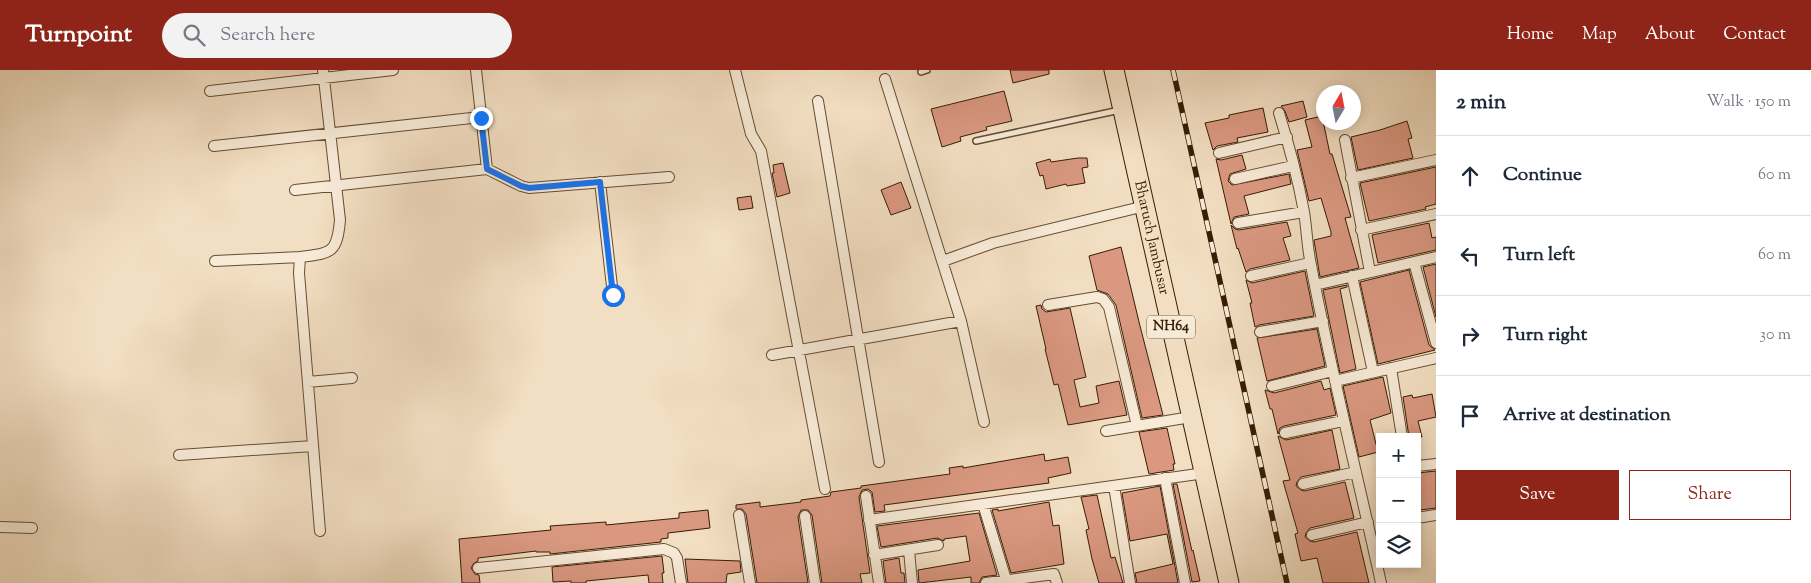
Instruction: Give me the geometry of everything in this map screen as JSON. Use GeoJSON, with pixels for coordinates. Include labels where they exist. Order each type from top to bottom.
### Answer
{"type":"FeatureCollection","features":[{"type":"Feature","properties":{"kind":"highway","name":"Bharuch Jambusar"},"geometry":{"type":"LineString","coordinates":[[1114,70],[1229,583]]}},
{"type":"Feature","properties":{"kind":"street"},"geometry":{"type":"LineString","coordinates":[[210,92],[324,74],[393,70]]}},
{"type":"Feature","properties":{"kind":"street"},"geometry":{"type":"LineString","coordinates":[[476,70],[487,169]]}},
{"type":"Feature","properties":{"kind":"street"},"geometry":{"type":"LineString","coordinates":[[735,70],[751,134],[761,151],[825,489]]}},
{"type":"Feature","properties":{"kind":"street"},"geometry":{"type":"LineString","coordinates":[[216,261],[300,257],[326,253],[335,247],[340,220],[324,74]]}},
{"type":"Feature","properties":{"kind":"street"},"geometry":{"type":"LineString","coordinates":[[885,79],[961,321],[984,422]]}},
{"type":"Feature","properties":{"kind":"street"},"geometry":{"type":"LineString","coordinates":[[818,101],[878,462]]}},
{"type":"Feature","properties":{"kind":"street"},"geometry":{"type":"LineString","coordinates":[[1278,113],[1287,138],[1304,212],[1310,264],[1343,421],[1381,583]]}},
{"type":"Feature","properties":{"kind":"street"},"geometry":{"type":"LineString","coordinates":[[214,146],[481,118]]}},
{"type":"Feature","properties":{"kind":"street"},"geometry":{"type":"LineString","coordinates":[[1219,153],[1287,138]]}},
{"type":"Feature","properties":{"kind":"street"},"geometry":{"type":"LineString","coordinates":[[1345,140],[1370,272]]}},
{"type":"Feature","properties":{"kind":"street"},"geometry":{"type":"LineString","coordinates":[[1351,178],[1436,160]]}},
{"type":"Feature","properties":{"kind":"street"},"geometry":{"type":"LineString","coordinates":[[1235,179],[1293,166]]}},
{"type":"Feature","properties":{"kind":"street"},"geometry":{"type":"LineString","coordinates":[[295,190],[487,169],[529,188],[669,177]]}},
{"type":"Feature","properties":{"kind":"street"},"geometry":{"type":"LineString","coordinates":[[600,182],[613,295]]}},
{"type":"Feature","properties":{"kind":"street"},"geometry":{"type":"LineString","coordinates":[[943,261],[994,243],[1145,206]]}},
{"type":"Feature","properties":{"kind":"street"},"geometry":{"type":"LineString","coordinates":[[1238,223],[1304,212]]}},
{"type":"Feature","properties":{"kind":"street"},"geometry":{"type":"LineString","coordinates":[[1362,230],[1436,214]]}},
{"type":"Feature","properties":{"kind":"street"},"geometry":{"type":"LineString","coordinates":[[300,257],[300,288],[320,531]]}},
{"type":"Feature","properties":{"kind":"street"},"geometry":{"type":"LineString","coordinates":[[1315,285],[1436,257]]}},
{"type":"Feature","properties":{"kind":"street"},"geometry":{"type":"LineString","coordinates":[[1414,262],[1432,313],[1436,343]]}},
{"type":"Feature","properties":{"kind":"street"},"geometry":{"type":"LineString","coordinates":[[1251,276],[1310,264]]}},
{"type":"Feature","properties":{"kind":"street"},"geometry":{"type":"LineString","coordinates":[[1352,276],[1373,372]]}},
{"type":"Feature","properties":{"kind":"street"},"geometry":{"type":"LineString","coordinates":[[1048,305],[1097,297],[1103,300],[1109,307],[1138,426]]}},
{"type":"Feature","properties":{"kind":"street"},"geometry":{"type":"LineString","coordinates":[[772,355],[961,321]]}},
{"type":"Feature","properties":{"kind":"street"},"geometry":{"type":"LineString","coordinates":[[1260,332],[1323,321]]}},
{"type":"Feature","properties":{"kind":"street"},"geometry":{"type":"LineString","coordinates":[[1272,386],[1373,372],[1436,358]]}},
{"type":"Feature","properties":{"kind":"street"},"geometry":{"type":"LineString","coordinates":[[1391,368],[1401,433]]}},
{"type":"Feature","properties":{"kind":"street"},"geometry":{"type":"LineString","coordinates":[[308,382],[352,378]]}},
{"type":"Feature","properties":{"kind":"street"},"geometry":{"type":"LineString","coordinates":[[1106,431],[1192,418]]}},
{"type":"Feature","properties":{"kind":"street"},"geometry":{"type":"LineString","coordinates":[[1285,433],[1343,421]]}},
{"type":"Feature","properties":{"kind":"street"},"geometry":{"type":"LineString","coordinates":[[179,455],[313,446]]}},
{"type":"Feature","properties":{"kind":"street"},"geometry":{"type":"LineString","coordinates":[[1421,466],[1436,464]]}},
{"type":"Feature","properties":{"kind":"street"},"geometry":{"type":"LineString","coordinates":[[1303,484],[1356,472]]}},
{"type":"Feature","properties":{"kind":"street"},"geometry":{"type":"LineString","coordinates":[[869,520],[1205,473]]}},
{"type":"Feature","properties":{"kind":"street"},"geometry":{"type":"LineString","coordinates":[[1165,478],[1185,583]]}},
{"type":"Feature","properties":{"kind":"street"},"geometry":{"type":"LineString","coordinates":[[1114,486],[1130,583]]}},
{"type":"Feature","properties":{"kind":"street"},"geometry":{"type":"LineString","coordinates":[[866,496],[879,583]]}},
{"type":"Feature","properties":{"kind":"street"},"geometry":{"type":"LineString","coordinates":[[983,504],[1007,582]]}},
{"type":"Feature","properties":{"kind":"street"},"geometry":{"type":"LineString","coordinates":[[1421,517],[1436,515]]}},
{"type":"Feature","properties":{"kind":"street"},"geometry":{"type":"LineString","coordinates":[[739,516],[750,583]]}},
{"type":"Feature","properties":{"kind":"street"},"geometry":{"type":"LineString","coordinates":[[805,516],[814,583]]}},
{"type":"Feature","properties":{"kind":"street"},"geometry":{"type":"LineString","coordinates":[[1312,535],[1368,522]]}},
{"type":"Feature","properties":{"kind":"street"},"geometry":{"type":"LineString","coordinates":[[0,527],[32,528]]}},
{"type":"Feature","properties":{"kind":"street"},"geometry":{"type":"LineString","coordinates":[[874,555],[938,546]]}},
{"type":"Feature","properties":{"kind":"street"},"geometry":{"type":"LineString","coordinates":[[478,568],[664,550],[674,553],[677,558],[681,583]]}},
{"type":"Feature","properties":{"kind":"street"},"geometry":{"type":"LineString","coordinates":[[909,550],[912,583]]}},
{"type":"Feature","properties":{"kind":"street"},"geometry":{"type":"LineString","coordinates":[[986,583],[1007,582],[1054,574],[1057,583]]}},
{"type":"Feature","properties":{"kind":"lane"},"geometry":{"type":"LineString","coordinates":[[976,141],[1123,110]]}},
{"type":"Feature","properties":{"kind":"building"},"geometry":{"type":"Polygon","coordinates":[[[1010,70],[1049,70],[1049,74],[1013,83],[1010,70]]]}},
{"type":"Feature","properties":{"kind":"building"},"geometry":{"type":"Polygon","coordinates":[[[1004,91],[1012,121],[986,127],[987,130],[960,137],[961,141],[942,147],[931,109],[1004,91]]]}},
{"type":"Feature","properties":{"kind":"building"},"geometry":{"type":"Polygon","coordinates":[[[1303,101],[1307,117],[1289,122],[1281,106],[1303,101]]]}},
{"type":"Feature","properties":{"kind":"building"},"geometry":{"type":"Polygon","coordinates":[[[1263,108],[1268,132],[1237,138],[1238,142],[1217,146],[1213,150],[1205,123],[1229,118],[1229,115],[1263,108]]]}},
{"type":"Feature","properties":{"kind":"building"},"geometry":{"type":"Polygon","coordinates":[[[1316,117],[1316,130],[1325,130],[1330,154],[1332,154],[1351,217],[1345,218],[1359,268],[1320,277],[1314,240],[1331,236],[1331,232],[1321,198],[1309,201],[1297,150],[1312,147],[1305,120],[1316,117]]]}},
{"type":"Feature","properties":{"kind":"building"},"geometry":{"type":"Polygon","coordinates":[[[1407,121],[1412,138],[1408,139],[1413,158],[1358,170],[1351,137],[1407,121]]]}},
{"type":"Feature","properties":{"kind":"building"},"geometry":{"type":"Polygon","coordinates":[[[1242,155],[1246,169],[1230,174],[1228,181],[1232,185],[1289,174],[1291,184],[1244,196],[1249,214],[1234,217],[1231,224],[1216,159],[1221,160],[1242,155]]]}},
{"type":"Feature","properties":{"kind":"building"},"geometry":{"type":"Polygon","coordinates":[[[1087,158],[1088,167],[1082,168],[1085,183],[1067,186],[1066,184],[1046,189],[1043,175],[1040,176],[1036,163],[1050,159],[1051,162],[1087,158]]]}},
{"type":"Feature","properties":{"kind":"building"},"geometry":{"type":"Polygon","coordinates":[[[783,163],[790,193],[777,197],[772,173],[774,173],[773,165],[783,163]]]}},
{"type":"Feature","properties":{"kind":"building"},"geometry":{"type":"Polygon","coordinates":[[[1436,167],[1436,204],[1425,207],[1426,209],[1369,221],[1360,183],[1436,167]]]}},
{"type":"Feature","properties":{"kind":"building"},"geometry":{"type":"Polygon","coordinates":[[[901,182],[911,208],[891,215],[881,190],[901,182]]]}},
{"type":"Feature","properties":{"kind":"building"},"geometry":{"type":"Polygon","coordinates":[[[751,196],[753,208],[739,210],[737,198],[751,196]]]}},
{"type":"Feature","properties":{"kind":"building"},"geometry":{"type":"Polygon","coordinates":[[[1287,222],[1291,236],[1283,238],[1290,260],[1250,269],[1246,272],[1237,249],[1231,225],[1239,230],[1287,222]]]}},
{"type":"Feature","properties":{"kind":"building"},"geometry":{"type":"Polygon","coordinates":[[[1429,223],[1432,238],[1436,237],[1436,250],[1378,263],[1372,235],[1429,223]]]}},
{"type":"Feature","properties":{"kind":"building"},"geometry":{"type":"Polygon","coordinates":[[[1121,247],[1163,415],[1142,418],[1116,305],[1108,294],[1097,290],[1089,256],[1121,247]]]}},
{"type":"Feature","properties":{"kind":"building"},"geometry":{"type":"Polygon","coordinates":[[[1436,264],[1436,317],[1423,267],[1436,264]]]}},
{"type":"Feature","properties":{"kind":"building"},"geometry":{"type":"Polygon","coordinates":[[[1409,270],[1429,345],[1435,350],[1378,364],[1360,282],[1409,270]]]}},
{"type":"Feature","properties":{"kind":"building"},"geometry":{"type":"Polygon","coordinates":[[[1305,271],[1314,316],[1255,327],[1250,303],[1252,303],[1246,280],[1252,283],[1305,271]]]}},
{"type":"Feature","properties":{"kind":"building"},"geometry":{"type":"Polygon","coordinates":[[[1347,285],[1347,287],[1340,289],[1356,369],[1340,373],[1323,290],[1347,285]]]}},
{"type":"Feature","properties":{"kind":"building"},"geometry":{"type":"Polygon","coordinates":[[[1041,305],[1042,309],[1046,312],[1070,308],[1086,377],[1074,380],[1080,407],[1099,403],[1096,386],[1119,381],[1127,415],[1068,425],[1058,384],[1054,385],[1045,349],[1036,306],[1041,305]]]}},
{"type":"Feature","properties":{"kind":"building"},"geometry":{"type":"Polygon","coordinates":[[[1317,329],[1325,366],[1267,381],[1257,338],[1317,329]]]}},
{"type":"Feature","properties":{"kind":"building"},"geometry":{"type":"Polygon","coordinates":[[[1383,377],[1391,413],[1370,420],[1376,444],[1376,453],[1359,457],[1343,386],[1383,377]]]}},
{"type":"Feature","properties":{"kind":"building"},"geometry":{"type":"Polygon","coordinates":[[[1321,381],[1324,390],[1330,388],[1336,415],[1284,426],[1280,428],[1278,434],[1265,390],[1274,393],[1321,381]]]}},
{"type":"Feature","properties":{"kind":"building"},"geometry":{"type":"Polygon","coordinates":[[[1432,394],[1436,417],[1418,421],[1421,433],[1408,433],[1403,397],[1412,395],[1413,398],[1432,394]]]}},
{"type":"Feature","properties":{"kind":"building"},"geometry":{"type":"Polygon","coordinates":[[[1167,428],[1175,464],[1173,464],[1174,470],[1149,474],[1139,432],[1167,428]]]}},
{"type":"Feature","properties":{"kind":"building"},"geometry":{"type":"Polygon","coordinates":[[[1332,430],[1340,469],[1301,477],[1296,486],[1304,491],[1345,482],[1354,518],[1310,528],[1305,537],[1314,542],[1357,532],[1369,583],[1323,583],[1317,558],[1301,561],[1295,534],[1298,533],[1283,481],[1290,480],[1278,436],[1286,440],[1332,430]]]}},
{"type":"Feature","properties":{"kind":"building"},"geometry":{"type":"Polygon","coordinates":[[[1044,454],[1045,461],[1068,457],[1071,473],[1048,478],[1049,483],[884,505],[885,511],[875,512],[872,492],[868,489],[862,490],[859,497],[870,573],[860,574],[862,583],[822,583],[812,515],[808,510],[801,510],[798,517],[808,583],[757,583],[746,514],[742,509],[736,509],[736,505],[760,502],[760,507],[801,502],[801,500],[830,496],[831,492],[861,488],[861,486],[950,474],[949,468],[963,466],[963,468],[1044,454]]]}},
{"type":"Feature","properties":{"kind":"building"},"geometry":{"type":"Polygon","coordinates":[[[1436,471],[1436,508],[1421,510],[1421,473],[1436,471]]]}},
{"type":"Feature","properties":{"kind":"building"},"geometry":{"type":"Polygon","coordinates":[[[1173,484],[1177,484],[1200,581],[1192,582],[1173,484]]]}},
{"type":"Feature","properties":{"kind":"building"},"geometry":{"type":"Polygon","coordinates":[[[1160,486],[1178,583],[1137,583],[1135,573],[1173,564],[1167,534],[1130,541],[1122,493],[1160,486]]]}},
{"type":"Feature","properties":{"kind":"building"},"geometry":{"type":"Polygon","coordinates":[[[1097,495],[1111,558],[1115,557],[1123,583],[1099,583],[1092,559],[1086,530],[1089,529],[1081,497],[1097,495]]]}},
{"type":"Feature","properties":{"kind":"building"},"geometry":{"type":"Polygon","coordinates":[[[1049,502],[1053,526],[1059,525],[1064,564],[1011,573],[992,510],[998,509],[998,511],[1049,502]]]}},
{"type":"Feature","properties":{"kind":"building"},"geometry":{"type":"Polygon","coordinates":[[[708,510],[710,528],[668,533],[668,538],[661,539],[661,542],[550,554],[550,552],[536,551],[478,558],[478,561],[471,568],[475,574],[479,575],[480,583],[462,583],[459,539],[551,530],[550,526],[606,522],[606,525],[679,518],[679,513],[708,510]]]}},
{"type":"Feature","properties":{"kind":"building"},"geometry":{"type":"Polygon","coordinates":[[[979,513],[997,575],[982,577],[979,583],[971,583],[971,577],[919,583],[918,570],[970,561],[966,536],[944,539],[944,541],[937,538],[881,547],[877,526],[979,513]]]}},
{"type":"Feature","properties":{"kind":"building"},"geometry":{"type":"Polygon","coordinates":[[[662,556],[663,583],[649,583],[648,575],[586,581],[586,583],[571,583],[571,581],[553,582],[552,567],[662,556]]]}},
{"type":"Feature","properties":{"kind":"building"},"geometry":{"type":"Polygon","coordinates":[[[899,558],[901,573],[904,573],[905,583],[886,583],[883,561],[899,558]]]}},
{"type":"Feature","properties":{"kind":"building"},"geometry":{"type":"Polygon","coordinates":[[[685,559],[740,561],[741,572],[727,574],[726,583],[688,583],[685,559]]]}},
{"type":"Feature","properties":{"kind":"railway"},"geometry":{"type":"LineString","coordinates":[[1173,70],[1287,583]]}},
{"type":"Feature","properties":{"kind":"route"},"geometry":{"type":"LineString","coordinates":[[481,118],[487,169],[529,188],[600,182],[613,295]]}}]}
